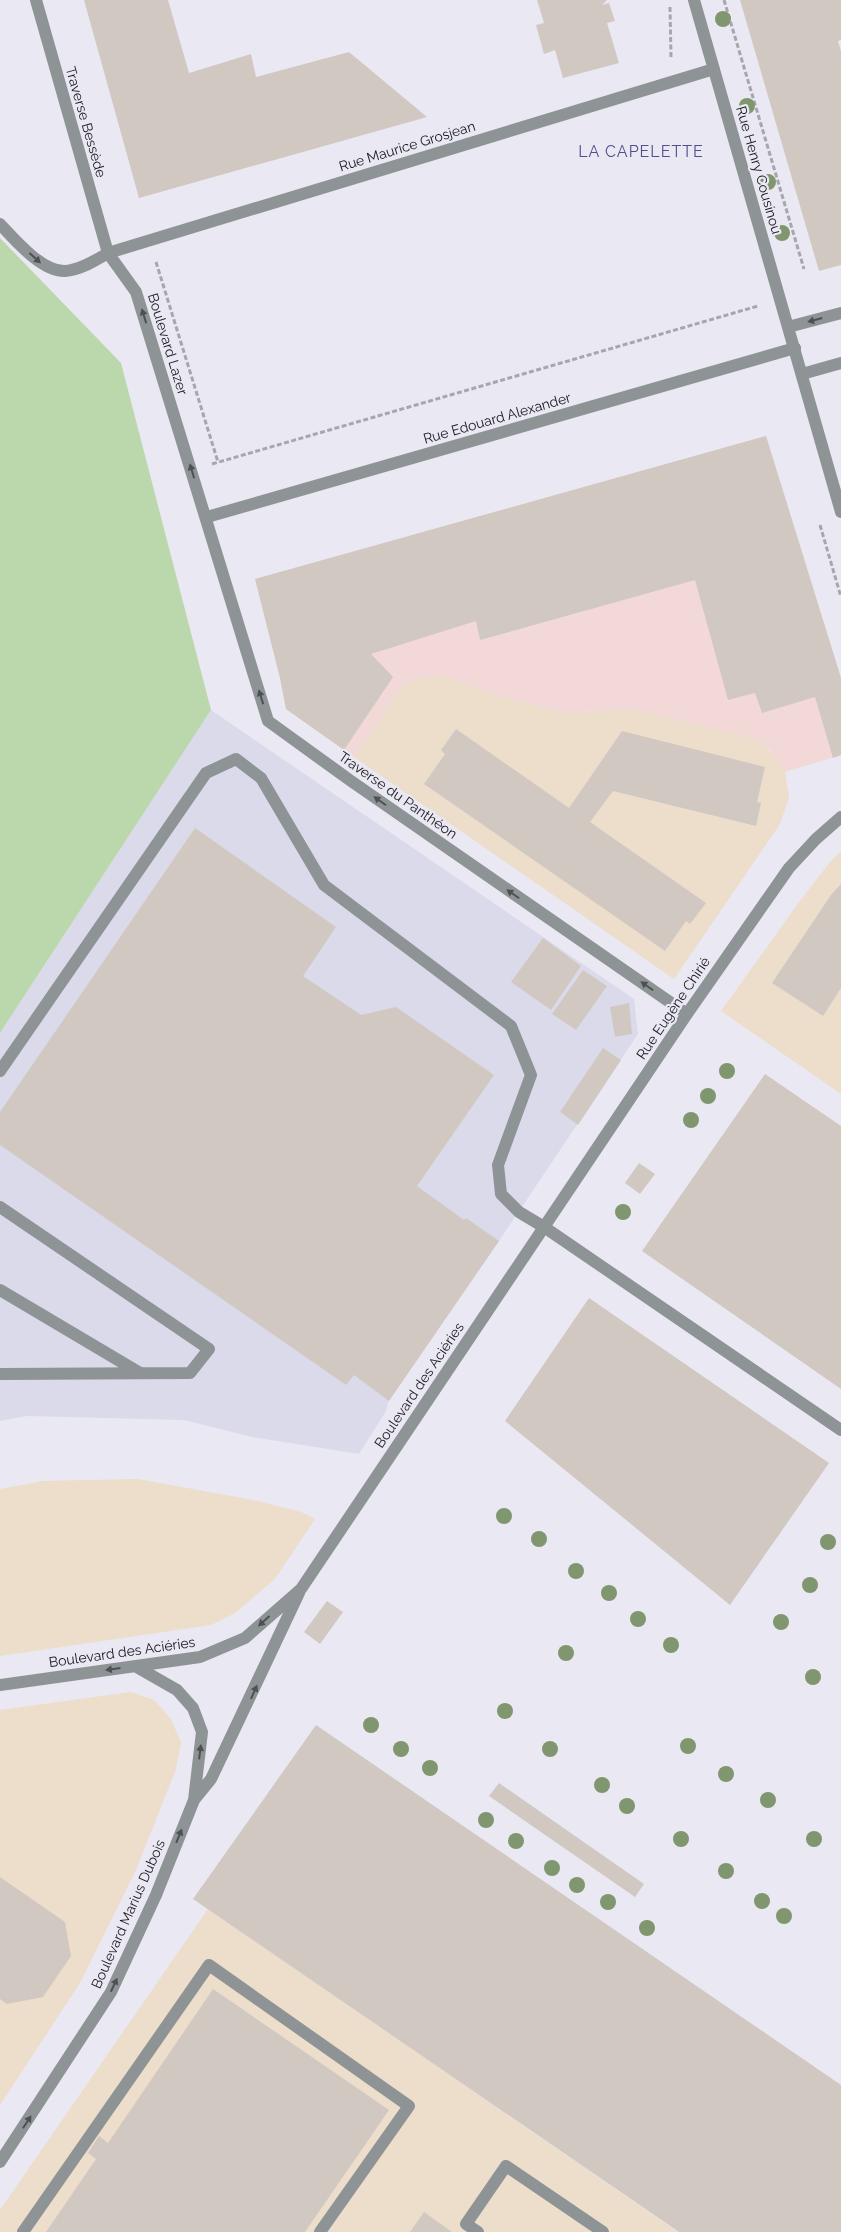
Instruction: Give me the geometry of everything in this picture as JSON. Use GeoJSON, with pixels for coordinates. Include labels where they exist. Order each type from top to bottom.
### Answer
{"type":"FeatureCollection","features":[{"type":"Feature","properties":{"kind":"street","name":"Traverse Bessède"},"geometry":{"type":"LineString","coordinates":[[36,0],[108,253]]}},
{"type":"Feature","properties":{"kind":"street","name":"Rue Henry Cousinou"},"geometry":{"type":"LineString","coordinates":[[694,0],[795,348]]}},
{"type":"Feature","properties":{"kind":"street","name":"Rue Maurice Grosjean"},"geometry":{"type":"LineString","coordinates":[[108,253],[714,69]]}},
{"type":"Feature","properties":{"kind":"street"},"geometry":{"type":"LineString","coordinates":[[0,224],[45,266],[65,271],[87,264],[108,253]]}},
{"type":"Feature","properties":{"kind":"street","name":"Boulevard Lazer"},"geometry":{"type":"LineString","coordinates":[[108,253],[136,292],[206,517]]}},
{"type":"Feature","properties":{"kind":"street"},"geometry":{"type":"LineString","coordinates":[[788,327],[841,313]]}},
{"type":"Feature","properties":{"kind":"street"},"geometry":{"type":"LineString","coordinates":[[795,348],[841,512]]}},
{"type":"Feature","properties":{"kind":"street","name":"Rue Edouard Alexander"},"geometry":{"type":"LineString","coordinates":[[206,517],[795,348]]}},
{"type":"Feature","properties":{"kind":"street"},"geometry":{"type":"LineString","coordinates":[[802,374],[841,363]]}},
{"type":"Feature","properties":{"kind":"street","name":"Traverse du Panthéon"},"geometry":{"type":"LineString","coordinates":[[206,517],[268,721],[351,781],[687,1014]]}},
{"type":"Feature","properties":{"kind":"street"},"geometry":{"type":"LineString","coordinates":[[0,1072],[206,773],[236,759],[261,778],[324,885],[511,1026],[532,1076],[498,1165],[501,1194],[519,1212],[544,1227],[841,1430]]}},
{"type":"Feature","properties":{"kind":"street","name":"Rue Eugène Chirié"},"geometry":{"type":"LineString","coordinates":[[544,1227],[687,1014],[789,868],[816,839],[841,817]]}},
{"type":"Feature","properties":{"kind":"street"},"geometry":{"type":"LineString","coordinates":[[0,1207],[209,1349],[190,1373],[0,1374]]}},
{"type":"Feature","properties":{"kind":"street","name":"Boulevard des Aciéries"},"geometry":{"type":"LineString","coordinates":[[0,1685],[200,1657],[245,1638],[301,1589],[544,1227]]}},
{"type":"Feature","properties":{"kind":"street"},"geometry":{"type":"LineString","coordinates":[[0,1290],[141,1374]]}},
{"type":"Feature","properties":{"kind":"street","name":"Boulevard Marius Dubois"},"geometry":{"type":"LineString","coordinates":[[194,1800],[211,1779],[301,1589]]}},
{"type":"Feature","properties":{"kind":"street","name":"Boulevard Marius Dubois"},"geometry":{"type":"LineString","coordinates":[[0,2162],[111,1992],[156,1895],[194,1800],[202,1732],[192,1708],[177,1690],[135,1666]]}},
{"type":"Feature","properties":{"kind":"street"},"geometry":{"type":"LineString","coordinates":[[23,2232],[209,1965],[409,2106],[320,2232]]}},
{"type":"Feature","properties":{"kind":"street"},"geometry":{"type":"LineString","coordinates":[[478,2232],[466,2224],[506,2166],[603,2232]]}},
{"type":"Feature","properties":{"kind":"path"},"geometry":{"type":"LineString","coordinates":[[724,0],[804,269]]}},
{"type":"Feature","properties":{"kind":"path"},"geometry":{"type":"LineString","coordinates":[[667,66],[671,58],[670,2]]}},
{"type":"Feature","properties":{"kind":"path"},"geometry":{"type":"LineString","coordinates":[[149,240],[218,462]]}},
{"type":"Feature","properties":{"kind":"path"},"geometry":{"type":"LineString","coordinates":[[192,470],[758,306]]}},
{"type":"Feature","properties":{"kind":"shaded area"},"geometry":{"type":"Polygon","coordinates":[[[766,436],[841,678],[841,755],[785,772],[771,751],[763,744],[744,736],[632,709],[563,713],[494,695],[438,674],[404,683],[354,757],[286,709],[255,579],[766,436]]]}},
{"type":"Feature","properties":{"kind":"shaded area"},"geometry":{"type":"Polygon","coordinates":[[[438,674],[494,695],[563,713],[632,709],[744,736],[763,744],[779,760],[785,772],[789,798],[780,824],[674,979],[354,757],[404,683],[438,674]]]}},
{"type":"Feature","properties":{"kind":"shaded area"},"geometry":{"type":"Polygon","coordinates":[[[211,710],[634,999],[638,1034],[499,1241],[389,1400],[386,1411],[359,1454],[252,1437],[184,1420],[27,1416],[0,1421],[0,1033],[211,710]]]}},
{"type":"Feature","properties":{"kind":"shaded area"},"geometry":{"type":"Polygon","coordinates":[[[841,851],[841,1094],[721,1011],[797,905],[830,862],[841,851]]]}},
{"type":"Feature","properties":{"kind":"shaded area"},"geometry":{"type":"Polygon","coordinates":[[[138,1479],[253,1500],[301,1512],[315,1519],[275,1579],[235,1613],[211,1625],[0,1656],[0,1489],[43,1481],[138,1479]]]}},
{"type":"Feature","properties":{"kind":"shaded area"},"geometry":{"type":"Polygon","coordinates":[[[131,1692],[154,1700],[171,1719],[181,1743],[176,1769],[136,1870],[80,1983],[0,2105],[0,1710],[131,1692]]]}},
{"type":"Feature","properties":{"kind":"shaded area"},"geometry":{"type":"Polygon","coordinates":[[[208,1909],[678,2232],[0,2232],[0,2210],[208,1909]]]}},
{"type":"Feature","properties":{"kind":"green space"},"geometry":{"type":"Polygon","coordinates":[[[0,238],[121,363],[211,710],[0,1033],[0,238]]]}},
{"type":"Feature","properties":{"kind":"building"},"geometry":{"type":"Polygon","coordinates":[[[84,0],[168,0],[189,73],[251,54],[256,77],[349,52],[427,117],[139,198],[84,0]]]}},
{"type":"Feature","properties":{"kind":"building"},"geometry":{"type":"Polygon","coordinates":[[[537,0],[607,0],[602,5],[609,3],[615,21],[607,23],[619,63],[563,78],[555,50],[544,54],[536,25],[544,23],[537,0]]]}},
{"type":"Feature","properties":{"kind":"building"},"geometry":{"type":"Polygon","coordinates":[[[740,0],[841,0],[841,40],[838,41],[841,51],[841,265],[819,271],[740,0]]]}},
{"type":"Feature","properties":{"kind":"building"},"geometry":{"type":"Polygon","coordinates":[[[766,436],[841,678],[841,755],[833,758],[815,697],[762,713],[755,693],[728,700],[695,580],[480,640],[476,621],[371,654],[393,677],[344,750],[286,709],[255,579],[766,436]]]}},
{"type":"Feature","properties":{"kind":"building"},"geometry":{"type":"Polygon","coordinates":[[[456,729],[569,808],[622,731],[765,767],[757,802],[761,803],[756,826],[613,791],[590,822],[706,903],[690,924],[686,921],[665,951],[424,784],[445,754],[441,750],[456,729]]]}},
{"type":"Feature","properties":{"kind":"building"},"geometry":{"type":"Polygon","coordinates":[[[195,828],[336,927],[303,976],[361,1015],[396,1007],[494,1075],[417,1186],[464,1220],[466,1218],[499,1241],[389,1401],[354,1375],[346,1385],[0,1145],[0,1112],[195,828]]]}},
{"type":"Feature","properties":{"kind":"building"},"geometry":{"type":"Polygon","coordinates":[[[841,884],[841,988],[823,1016],[772,983],[831,895],[841,884]]]}},
{"type":"Feature","properties":{"kind":"building"},"geometry":{"type":"Polygon","coordinates":[[[543,938],[581,966],[551,1010],[511,982],[543,938]]]}},
{"type":"Feature","properties":{"kind":"building"},"geometry":{"type":"Polygon","coordinates":[[[583,970],[607,986],[576,1030],[552,1014],[583,970]]]}},
{"type":"Feature","properties":{"kind":"building"},"geometry":{"type":"Polygon","coordinates":[[[629,1003],[632,1034],[615,1037],[610,1007],[629,1003]]]}},
{"type":"Feature","properties":{"kind":"building"},"geometry":{"type":"Polygon","coordinates":[[[603,1048],[621,1060],[578,1125],[560,1112],[603,1048]]]}},
{"type":"Feature","properties":{"kind":"building"},"geometry":{"type":"Polygon","coordinates":[[[765,1074],[841,1126],[841,1389],[642,1251],[765,1074]]]}},
{"type":"Feature","properties":{"kind":"building"},"geometry":{"type":"Polygon","coordinates":[[[639,1163],[655,1174],[640,1194],[625,1183],[639,1163]]]}},
{"type":"Feature","properties":{"kind":"building"},"geometry":{"type":"Polygon","coordinates":[[[589,1298],[829,1463],[730,1605],[505,1421],[589,1298]]]}},
{"type":"Feature","properties":{"kind":"building"},"geometry":{"type":"Polygon","coordinates":[[[327,1601],[343,1612],[320,1644],[304,1632],[327,1601]]]}},
{"type":"Feature","properties":{"kind":"building"},"geometry":{"type":"Polygon","coordinates":[[[316,1725],[841,2085],[841,2232],[679,2232],[193,1899],[316,1725]]]}},
{"type":"Feature","properties":{"kind":"building"},"geometry":{"type":"Polygon","coordinates":[[[499,1783],[644,1884],[635,1897],[489,1796],[499,1783]]]}},
{"type":"Feature","properties":{"kind":"building"},"geometry":{"type":"Polygon","coordinates":[[[0,1877],[65,1922],[71,1956],[43,1997],[7,2004],[0,1999],[0,1877]]]}},
{"type":"Feature","properties":{"kind":"building"},"geometry":{"type":"Polygon","coordinates":[[[213,1989],[389,2110],[305,2232],[46,2232],[96,2159],[88,2153],[99,2136],[108,2143],[213,1989]]]}},
{"type":"Feature","properties":{"kind":"building"},"geometry":{"type":"Polygon","coordinates":[[[424,2212],[452,2232],[410,2232],[424,2212]]]}},
{"type":"Feature","properties":{"kind":"district","name":"LA CAPELETTE"},"geometry":{"type":"Point","coordinates":[641,151]}}]}
